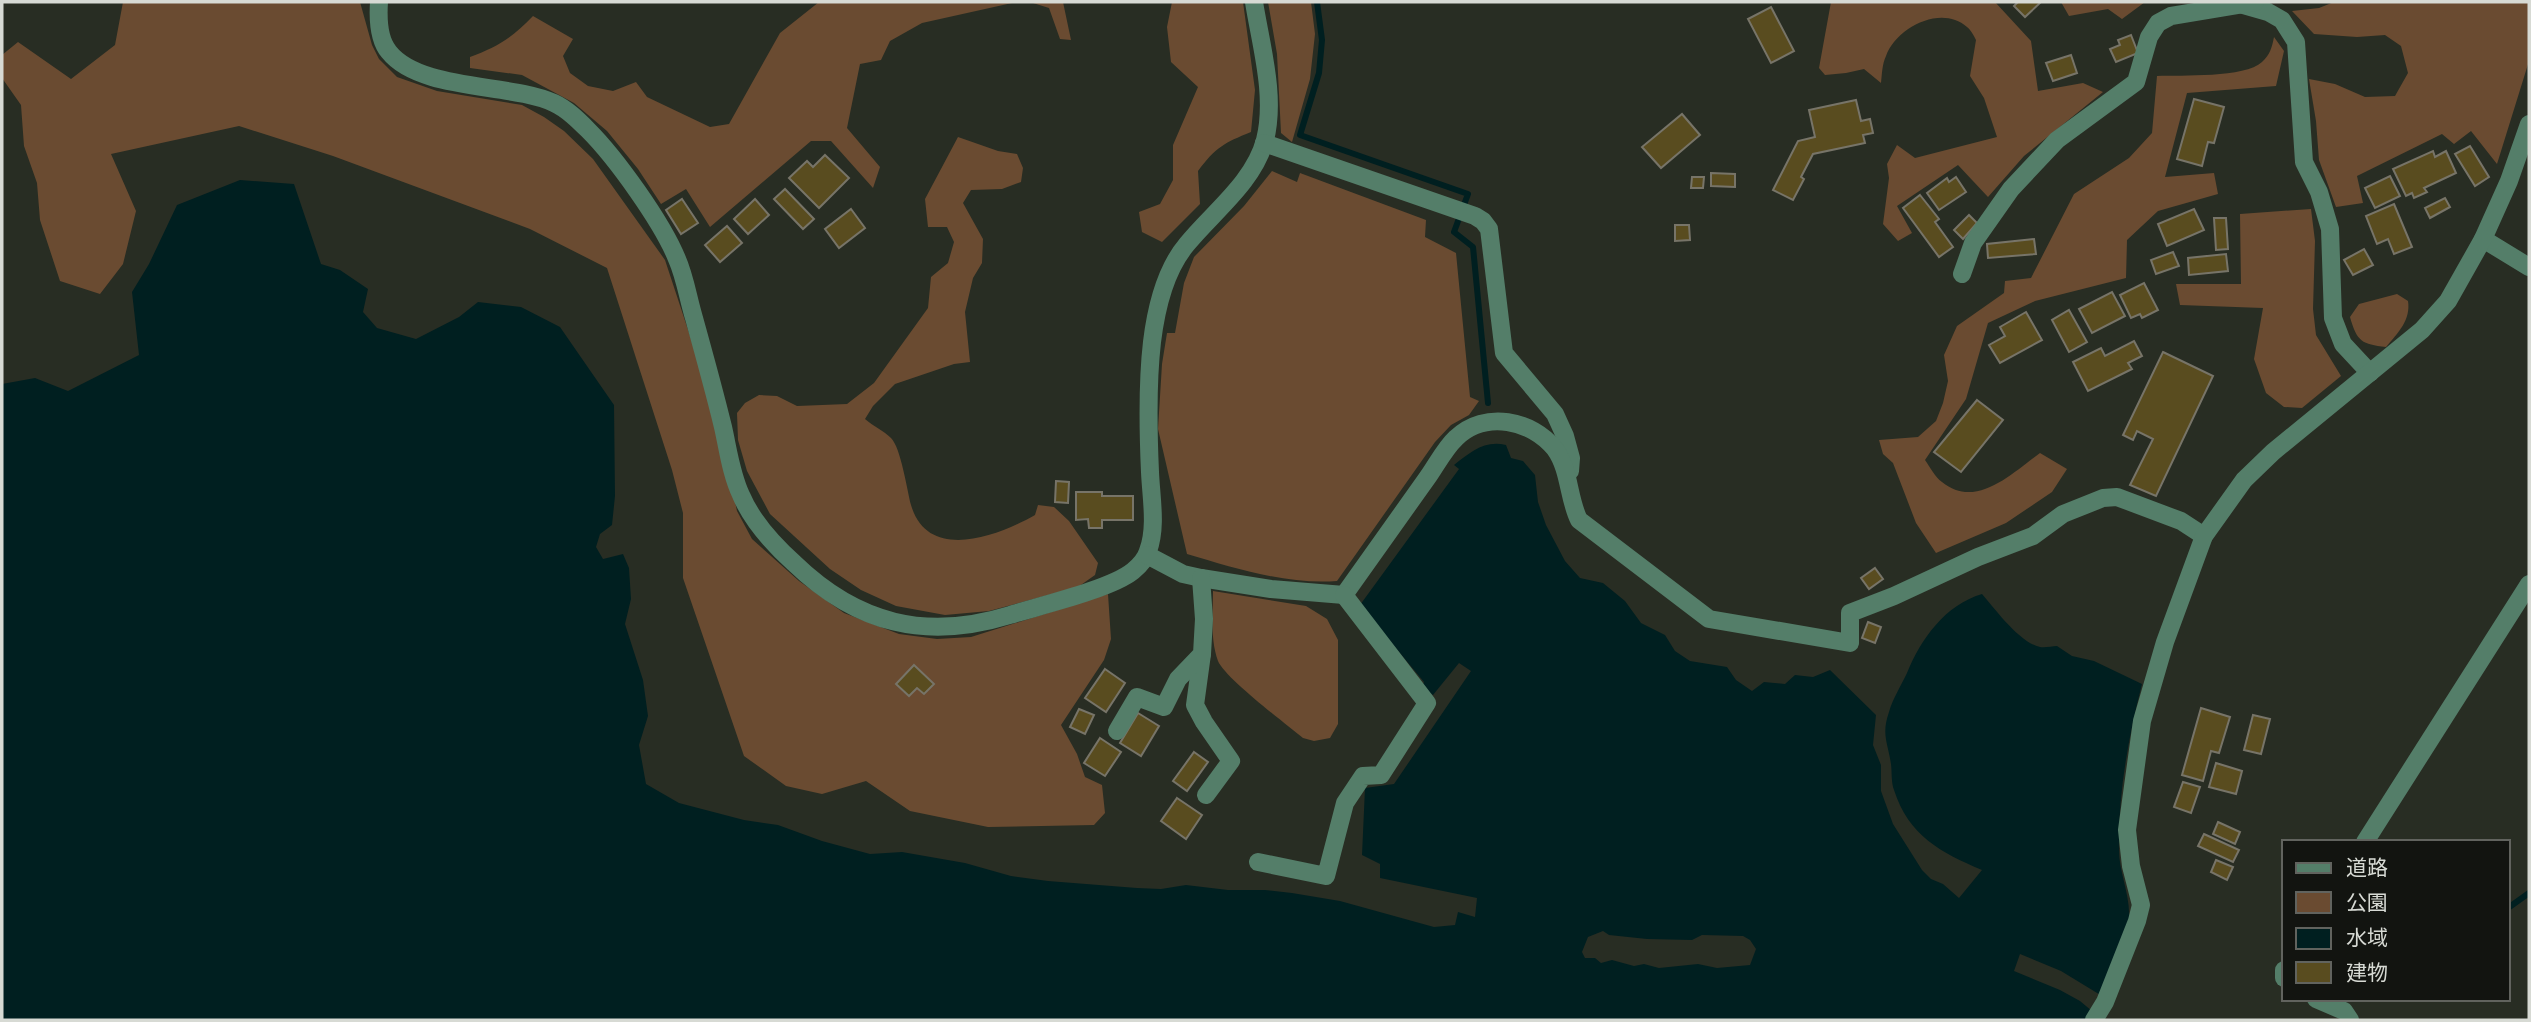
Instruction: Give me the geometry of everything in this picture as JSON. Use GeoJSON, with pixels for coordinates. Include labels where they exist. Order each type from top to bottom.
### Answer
{"type":"FeatureCollection","features":[{"type":"Feature","properties":{"kind":"street"},"geometry":{"type":"LineString","coordinates":[[379,2],[378,17],[388,52],[414,70],[450,82],[553,102],[592,133],[622,172],[658,223],[677,260],[740,494],[755,521],[778,548],[813,582],[847,605],[886,621],[914,626],[963,627],[983,624],[1118,579],[1132,572],[1147,555],[1152,536],[1147,395],[1161,296],[1175,261],[1236,189],[1264,144],[1269,95],[1254,2]]}},
{"type":"Feature","properties":{"kind":"street"},"geometry":{"type":"LineString","coordinates":[[1962,274],[1973,243],[2011,189],[2057,140],[2136,82],[2149,37],[2158,23],[2171,16],[2247,3],[2282,20],[2296,42],[2304,162],[2319,192],[2330,229],[2333,318],[2343,344],[2370,373]]}},
{"type":"Feature","properties":{"kind":"street"},"geometry":{"type":"LineString","coordinates":[[2094,1020],[2105,1002],[2141,905],[2131,866],[2127,830],[2142,721],[2165,642],[2204,536],[2244,480],[2307,423],[2422,330],[2448,301],[2483,239],[2509,181],[2529,124]]}},
{"type":"Feature","properties":{"kind":"street"},"geometry":{"type":"LineString","coordinates":[[1264,144],[1449,206],[1483,221],[1489,229],[1504,353],[1555,414],[1566,436],[1571,458],[1569,484],[1572,507],[1579,520],[1709,619],[1850,643],[1850,612],[2033,536],[2063,514],[2103,498],[2117,497],[2181,521],[2204,536]]}},
{"type":"Feature","properties":{"kind":"street"},"geometry":{"type":"LineString","coordinates":[[2483,239],[2529,267]]}},
{"type":"Feature","properties":{"kind":"street"},"geometry":{"type":"LineString","coordinates":[[1344,595],[1456,438],[1477,425],[1507,422],[1536,430],[1556,451],[1569,484]]}},
{"type":"Feature","properties":{"kind":"street"},"geometry":{"type":"LineString","coordinates":[[1147,555],[1183,574],[1201,578],[1271,589],[1344,595],[1427,703],[1381,775],[1363,776],[1345,803],[1326,876],[1258,862]]}},
{"type":"Feature","properties":{"kind":"street"},"geometry":{"type":"LineString","coordinates":[[1201,578],[1205,618],[1195,705],[1231,761],[1206,795]]}},
{"type":"Feature","properties":{"kind":"street"},"geometry":{"type":"LineString","coordinates":[[2366,840],[2529,584]]}},
{"type":"Feature","properties":{"kind":"street"},"geometry":{"type":"LineString","coordinates":[[1117,731],[1137,697],[1164,708],[1178,679],[1202,654]]}},
{"type":"Feature","properties":{"kind":"street"},"geometry":{"type":"LineString","coordinates":[[2320,1001],[2344,1012],[2350,1020]]}},
{"type":"Feature","properties":{"kind":"green space"},"geometry":{"type":"Polygon","coordinates":[[[123,2],[360,2],[372,45],[379,59],[397,77],[437,91],[522,105],[564,131],[593,159],[665,260],[724,449],[737,511],[752,539],[799,581],[844,613],[899,634],[937,639],[971,637],[1108,594],[1111,639],[1104,660],[1061,725],[1077,754],[1085,777],[1102,785],[1105,813],[1094,825],[988,827],[910,811],[866,781],[822,794],[786,786],[744,756],[683,578],[683,513],[672,470],[607,268],[530,229],[333,156],[239,126],[111,154],[136,211],[123,264],[100,294],[60,281],[40,220],[37,183],[24,146],[21,105],[2,78],[2,55],[18,42],[71,79],[115,45],[123,2]]]}},
{"type":"Feature","properties":{"kind":"green space"},"geometry":{"type":"Polygon","coordinates":[[[819,2],[1063,2],[1071,40],[1060,39],[1049,8],[1033,3],[1012,3],[922,23],[890,41],[881,60],[860,64],[847,128],[880,167],[873,188],[831,141],[811,141],[710,227],[686,189],[661,204],[638,169],[607,131],[574,103],[522,75],[470,68],[470,57],[504,41],[533,16],[573,39],[563,56],[570,73],[588,86],[613,91],[636,82],[647,97],[710,127],[729,124],[780,33],[819,2]]]}},
{"type":"Feature","properties":{"kind":"green space"},"geometry":{"type":"Polygon","coordinates":[[[1172,2],[1243,2],[1255,90],[1251,132],[1221,147],[1204,163],[1198,171],[1200,204],[1162,242],[1142,232],[1139,212],[1160,204],[1173,180],[1173,145],[1198,87],[1171,62],[1167,27],[1172,2]]]}},
{"type":"Feature","properties":{"kind":"green space"},"geometry":{"type":"Polygon","coordinates":[[[1268,2],[1311,2],[1315,34],[1310,79],[1292,142],[1281,133],[1277,54],[1268,2]]]}},
{"type":"Feature","properties":{"kind":"green space"},"geometry":{"type":"Polygon","coordinates":[[[1831,2],[1995,2],[2031,41],[2038,91],[2083,83],[2103,92],[2024,156],[1988,197],[1958,165],[1897,206],[1912,233],[1898,241],[1883,224],[1889,178],[1887,164],[1897,145],[1915,158],[1997,137],[1984,98],[1970,76],[1976,40],[1968,28],[1956,20],[1945,18],[1920,22],[1899,36],[1891,46],[1884,62],[1881,83],[1864,69],[1825,75],[1819,68],[1831,2]]]}},
{"type":"Feature","properties":{"kind":"green space"},"geometry":{"type":"Polygon","coordinates":[[[2061,2],[2145,2],[2122,19],[2108,9],[2069,16],[2061,2]]]}},
{"type":"Feature","properties":{"kind":"green space"},"geometry":{"type":"Polygon","coordinates":[[[2334,2],[2529,2],[2529,61],[2497,164],[2471,131],[2454,144],[2442,134],[2357,176],[2363,203],[2336,207],[2319,160],[2309,79],[2335,84],[2365,97],[2395,96],[2408,73],[2401,46],[2385,35],[2357,37],[2314,34],[2292,11],[2319,8],[2334,2]]]}},
{"type":"Feature","properties":{"kind":"green space"},"geometry":{"type":"Polygon","coordinates":[[[2274,37],[2284,51],[2276,86],[2187,93],[2165,177],[2214,173],[2218,194],[2158,211],[2127,240],[2126,278],[2035,301],[1988,323],[1966,399],[1925,460],[1942,482],[1955,490],[1968,492],[1993,486],[2040,453],[2067,469],[2052,492],[2006,523],[1936,553],[1916,523],[1893,463],[1883,454],[1879,440],[1918,437],[1936,421],[1948,381],[1944,355],[1957,326],[2004,293],[2005,281],[2031,278],[2074,194],[2129,158],[2152,133],[2157,76],[2212,75],[2254,67],[2267,57],[2274,37]]]}},
{"type":"Feature","properties":{"kind":"green space"},"geometry":{"type":"Polygon","coordinates":[[[958,137],[998,151],[1017,154],[1023,168],[1021,182],[1002,189],[971,190],[963,203],[983,239],[982,263],[973,278],[965,312],[970,362],[954,364],[895,384],[873,406],[865,419],[895,443],[911,505],[920,523],[932,534],[948,539],[966,540],[1020,523],[1035,515],[1038,505],[1054,507],[1069,521],[1098,563],[1095,575],[1078,587],[989,611],[945,615],[896,606],[861,590],[830,569],[770,514],[747,471],[738,440],[737,413],[745,403],[759,395],[777,396],[797,406],[847,404],[874,383],[928,308],[931,277],[948,263],[954,242],[947,227],[928,227],[925,199],[958,137]]]}},
{"type":"Feature","properties":{"kind":"green space"},"geometry":{"type":"Polygon","coordinates":[[[1272,171],[1297,182],[1300,173],[1426,220],[1425,237],[1456,253],[1470,397],[1479,401],[1469,415],[1451,425],[1435,442],[1337,581],[1280,578],[1187,554],[1158,429],[1167,333],[1175,333],[1184,283],[1194,257],[1244,206],[1272,171]]]}},
{"type":"Feature","properties":{"kind":"green space"},"geometry":{"type":"Polygon","coordinates":[[[2311,209],[2315,241],[2313,309],[2316,335],[2341,376],[2302,408],[2284,407],[2266,393],[2254,359],[2263,308],[2180,305],[2176,284],[2241,284],[2240,214],[2311,209]]]}},
{"type":"Feature","properties":{"kind":"green space"},"geometry":{"type":"Polygon","coordinates":[[[2397,294],[2408,301],[2408,314],[2386,347],[2371,345],[2358,337],[2350,317],[2359,304],[2397,294]]]}},
{"type":"Feature","properties":{"kind":"green space"},"geometry":{"type":"Polygon","coordinates":[[[1213,591],[1306,606],[1327,619],[1338,640],[1338,724],[1330,738],[1314,741],[1303,738],[1223,669],[1214,644],[1213,591]]]}},
{"type":"Feature","properties":{"kind":"water"},"geometry":{"type":"Polygon","coordinates":[[[240,180],[294,184],[321,264],[340,270],[368,289],[363,312],[377,328],[416,339],[459,317],[478,302],[521,307],[560,327],[614,405],[615,496],[612,525],[600,534],[596,547],[603,559],[623,554],[629,568],[631,599],[625,624],[643,680],[648,716],[639,745],[646,784],[679,803],[744,820],[778,825],[870,854],[902,852],[965,863],[1011,876],[1137,888],[1161,889],[1186,885],[1292,893],[1340,901],[1434,927],[1455,925],[1458,912],[1475,917],[1477,898],[1380,878],[1380,864],[1362,855],[1365,788],[1394,784],[1471,671],[1459,663],[1433,695],[1422,687],[1424,682],[1360,605],[1459,469],[1454,465],[1478,448],[1491,444],[1506,445],[1511,458],[1523,461],[1535,475],[1538,502],[1546,525],[1565,561],[1580,578],[1603,583],[1625,601],[1641,623],[1665,635],[1675,651],[1690,661],[1727,667],[1736,680],[1752,691],[1764,682],[1785,684],[1795,675],[1813,677],[1830,670],[1876,715],[1873,745],[1881,765],[1881,791],[1893,824],[1922,870],[1959,898],[1982,870],[1940,849],[1917,831],[1908,819],[1893,787],[1885,733],[1895,697],[1919,648],[1936,625],[1957,606],[1982,594],[2008,625],[2032,644],[2042,647],[2057,646],[2072,656],[2094,661],[2142,684],[2128,746],[2120,808],[2120,859],[2129,906],[2128,925],[2102,996],[2061,971],[2020,954],[2014,971],[2080,1001],[2092,1011],[2086,1020],[2,1020],[2,384],[35,378],[68,391],[139,355],[132,292],[149,264],[177,205],[240,180]]]}},
{"type":"Feature","properties":{"kind":"pier"},"geometry":{"type":"Polygon","coordinates":[[[1603,931],[1609,935],[1647,939],[1692,940],[1702,935],[1743,936],[1750,940],[1756,949],[1750,965],[1717,968],[1698,964],[1659,968],[1644,964],[1634,966],[1612,960],[1601,963],[1595,958],[1585,958],[1582,952],[1588,937],[1603,931]]]}},
{"type":"Feature","properties":{"kind":"building"},"geometry":{"type":"Polygon","coordinates":[[[2018,2],[2041,2],[2025,17],[2014,6],[2018,2]]]}},
{"type":"Feature","properties":{"kind":"building"},"geometry":{"type":"Polygon","coordinates":[[[1771,7],[1794,51],[1771,63],[1748,19],[1771,7]]]}},
{"type":"Feature","properties":{"kind":"building"},"geometry":{"type":"Polygon","coordinates":[[[2131,35],[2138,53],[2116,62],[2110,49],[2120,45],[2118,40],[2131,35]]]}},
{"type":"Feature","properties":{"kind":"building"},"geometry":{"type":"Polygon","coordinates":[[[2071,55],[2077,73],[2053,81],[2046,63],[2071,55]]]}},
{"type":"Feature","properties":{"kind":"building"},"geometry":{"type":"Polygon","coordinates":[[[2194,99],[2224,107],[2214,143],[2208,142],[2202,166],[2177,159],[2194,99]]]}},
{"type":"Feature","properties":{"kind":"building"},"geometry":{"type":"Polygon","coordinates":[[[1856,100],[1861,121],[1870,119],[1873,133],[1863,135],[1865,143],[1813,154],[1793,200],[1773,190],[1798,141],[1815,137],[1809,110],[1856,100]]]}},
{"type":"Feature","properties":{"kind":"building"},"geometry":{"type":"Polygon","coordinates":[[[1682,114],[1700,135],[1661,168],[1642,147],[1682,114]]]}},
{"type":"Feature","properties":{"kind":"building"},"geometry":{"type":"Polygon","coordinates":[[[2470,146],[2489,177],[2475,186],[2455,154],[2470,146]]]}},
{"type":"Feature","properties":{"kind":"building"},"geometry":{"type":"Polygon","coordinates":[[[2433,151],[2435,157],[2446,151],[2456,173],[2424,188],[2427,192],[2414,198],[2412,193],[2406,196],[2393,169],[2433,151]]]}},
{"type":"Feature","properties":{"kind":"building"},"geometry":{"type":"Polygon","coordinates":[[[825,155],[849,178],[819,208],[789,178],[807,161],[813,167],[825,155]]]}},
{"type":"Feature","properties":{"kind":"building"},"geometry":{"type":"Polygon","coordinates":[[[1711,173],[1735,174],[1735,187],[1711,186],[1711,173]]]}},
{"type":"Feature","properties":{"kind":"building"},"geometry":{"type":"Polygon","coordinates":[[[2390,176],[2400,196],[2375,208],[2365,188],[2390,176]]]}},
{"type":"Feature","properties":{"kind":"building"},"geometry":{"type":"Polygon","coordinates":[[[1692,177],[1704,177],[1703,188],[1691,188],[1692,177]]]}},
{"type":"Feature","properties":{"kind":"building"},"geometry":{"type":"Polygon","coordinates":[[[1956,177],[1966,192],[1939,210],[1927,193],[1947,178],[1949,182],[1956,177]]]}},
{"type":"Feature","properties":{"kind":"building"},"geometry":{"type":"Polygon","coordinates":[[[785,189],[814,219],[803,229],[774,199],[785,189]]]}},
{"type":"Feature","properties":{"kind":"building"},"geometry":{"type":"Polygon","coordinates":[[[1920,195],[1939,219],[1935,222],[1953,247],[1939,257],[1903,208],[1920,195]]]}},
{"type":"Feature","properties":{"kind":"building"},"geometry":{"type":"Polygon","coordinates":[[[2445,198],[2450,207],[2430,218],[2425,208],[2445,198]]]}},
{"type":"Feature","properties":{"kind":"building"},"geometry":{"type":"Polygon","coordinates":[[[682,199],[698,223],[681,234],[666,210],[682,199]]]}},
{"type":"Feature","properties":{"kind":"building"},"geometry":{"type":"Polygon","coordinates":[[[755,199],[769,215],[748,234],[734,219],[755,199]]]}},
{"type":"Feature","properties":{"kind":"building"},"geometry":{"type":"Polygon","coordinates":[[[2394,204],[2412,247],[2394,254],[2388,239],[2377,244],[2366,216],[2394,204]]]}},
{"type":"Feature","properties":{"kind":"building"},"geometry":{"type":"Polygon","coordinates":[[[851,209],[865,228],[839,248],[825,229],[851,209]]]}},
{"type":"Feature","properties":{"kind":"building"},"geometry":{"type":"Polygon","coordinates":[[[2194,209],[2204,230],[2167,246],[2158,224],[2194,209]]]}},
{"type":"Feature","properties":{"kind":"building"},"geometry":{"type":"Polygon","coordinates":[[[1969,215],[1977,223],[1963,239],[1954,230],[1969,215]]]}},
{"type":"Feature","properties":{"kind":"building"},"geometry":{"type":"Polygon","coordinates":[[[2214,218],[2226,218],[2228,249],[2216,250],[2214,218]]]}},
{"type":"Feature","properties":{"kind":"building"},"geometry":{"type":"Polygon","coordinates":[[[1675,225],[1689,225],[1690,240],[1675,241],[1675,225]]]}},
{"type":"Feature","properties":{"kind":"building"},"geometry":{"type":"Polygon","coordinates":[[[727,226],[742,243],[720,262],[705,245],[727,226]]]}},
{"type":"Feature","properties":{"kind":"building"},"geometry":{"type":"Polygon","coordinates":[[[2034,239],[2036,254],[1988,258],[1987,244],[2034,239]]]}},
{"type":"Feature","properties":{"kind":"building"},"geometry":{"type":"Polygon","coordinates":[[[2364,249],[2373,265],[2353,275],[2344,260],[2364,249]]]}},
{"type":"Feature","properties":{"kind":"building"},"geometry":{"type":"Polygon","coordinates":[[[2173,252],[2179,266],[2156,274],[2151,260],[2173,252]]]}},
{"type":"Feature","properties":{"kind":"building"},"geometry":{"type":"Polygon","coordinates":[[[2226,254],[2228,271],[2189,275],[2188,258],[2226,254]]]}},
{"type":"Feature","properties":{"kind":"building"},"geometry":{"type":"Polygon","coordinates":[[[2144,283],[2158,310],[2142,318],[2140,314],[2131,318],[2120,295],[2144,283]]]}},
{"type":"Feature","properties":{"kind":"building"},"geometry":{"type":"Polygon","coordinates":[[[2112,292],[2125,316],[2092,333],[2079,309],[2112,292]]]}},
{"type":"Feature","properties":{"kind":"building"},"geometry":{"type":"Polygon","coordinates":[[[2069,310],[2087,342],[2069,352],[2052,320],[2069,310]]]}},
{"type":"Feature","properties":{"kind":"building"},"geometry":{"type":"Polygon","coordinates":[[[2026,312],[2042,340],[2000,363],[1989,345],[2005,336],[2000,327],[2026,312]]]}},
{"type":"Feature","properties":{"kind":"building"},"geometry":{"type":"Polygon","coordinates":[[[2134,341],[2142,356],[2128,363],[2132,369],[2088,391],[2073,362],[2101,348],[2105,356],[2134,341]]]}},
{"type":"Feature","properties":{"kind":"building"},"geometry":{"type":"Polygon","coordinates":[[[2163,352],[2213,376],[2156,496],[2130,485],[2153,439],[2137,431],[2133,440],[2123,435],[2163,352]]]}},
{"type":"Feature","properties":{"kind":"building"},"geometry":{"type":"Polygon","coordinates":[[[1977,400],[2003,420],[1961,472],[1934,452],[1977,400]]]}},
{"type":"Feature","properties":{"kind":"building"},"geometry":{"type":"Polygon","coordinates":[[[1056,481],[1069,482],[1068,503],[1055,502],[1056,481]]]}},
{"type":"Feature","properties":{"kind":"building"},"geometry":{"type":"Polygon","coordinates":[[[1076,492],[1102,492],[1102,496],[1133,496],[1133,520],[1102,520],[1102,528],[1089,528],[1088,519],[1076,520],[1076,492]]]}},
{"type":"Feature","properties":{"kind":"building"},"geometry":{"type":"Polygon","coordinates":[[[1875,568],[1883,579],[1869,589],[1861,578],[1875,568]]]}},
{"type":"Feature","properties":{"kind":"building"},"geometry":{"type":"Polygon","coordinates":[[[1868,622],[1881,627],[1875,643],[1862,638],[1868,622]]]}},
{"type":"Feature","properties":{"kind":"building"},"geometry":{"type":"Polygon","coordinates":[[[914,665],[934,684],[924,694],[917,688],[909,696],[896,684],[914,665]]]}},
{"type":"Feature","properties":{"kind":"building"},"geometry":{"type":"Polygon","coordinates":[[[1105,669],[1125,683],[1106,712],[1085,698],[1105,669]]]}},
{"type":"Feature","properties":{"kind":"building"},"geometry":{"type":"Polygon","coordinates":[[[2201,708],[2230,717],[2219,753],[2211,751],[2203,781],[2182,775],[2201,708]]]}},
{"type":"Feature","properties":{"kind":"building"},"geometry":{"type":"Polygon","coordinates":[[[1079,709],[1094,715],[1085,734],[1070,727],[1079,709]]]}},
{"type":"Feature","properties":{"kind":"building"},"geometry":{"type":"Polygon","coordinates":[[[1138,713],[1159,726],[1141,756],[1120,743],[1138,713]]]}},
{"type":"Feature","properties":{"kind":"building"},"geometry":{"type":"Polygon","coordinates":[[[2253,715],[2270,719],[2261,754],[2244,750],[2253,715]]]}},
{"type":"Feature","properties":{"kind":"building"},"geometry":{"type":"Polygon","coordinates":[[[1100,738],[1121,752],[1105,776],[1084,763],[1100,738]]]}},
{"type":"Feature","properties":{"kind":"building"},"geometry":{"type":"Polygon","coordinates":[[[1194,752],[1208,762],[1187,791],[1173,781],[1194,752]]]}},
{"type":"Feature","properties":{"kind":"building"},"geometry":{"type":"Polygon","coordinates":[[[2216,763],[2242,771],[2236,794],[2209,787],[2216,763]]]}},
{"type":"Feature","properties":{"kind":"building"},"geometry":{"type":"Polygon","coordinates":[[[2183,782],[2200,787],[2191,813],[2174,807],[2183,782]]]}},
{"type":"Feature","properties":{"kind":"building"},"geometry":{"type":"Polygon","coordinates":[[[1177,798],[1202,815],[1186,839],[1161,821],[1177,798]]]}},
{"type":"Feature","properties":{"kind":"building"},"geometry":{"type":"Polygon","coordinates":[[[2218,822],[2240,832],[2235,844],[2213,834],[2218,822]]]}},
{"type":"Feature","properties":{"kind":"building"},"geometry":{"type":"Polygon","coordinates":[[[2204,834],[2239,850],[2233,862],[2198,846],[2204,834]]]}},
{"type":"Feature","properties":{"kind":"building"},"geometry":{"type":"Polygon","coordinates":[[[2216,860],[2233,867],[2227,880],[2211,872],[2216,860]]]}},
{"type":"Feature","properties":{"kind":"waterway"},"geometry":{"type":"LineString","coordinates":[[1317,2],[1322,40],[1319,73],[1300,135],[1468,194],[1454,232],[1473,247],[1488,403]]}},
{"type":"Feature","properties":{"kind":"waterway"},"geometry":{"type":"LineString","coordinates":[[2510,907],[2529,893]]}}]}
